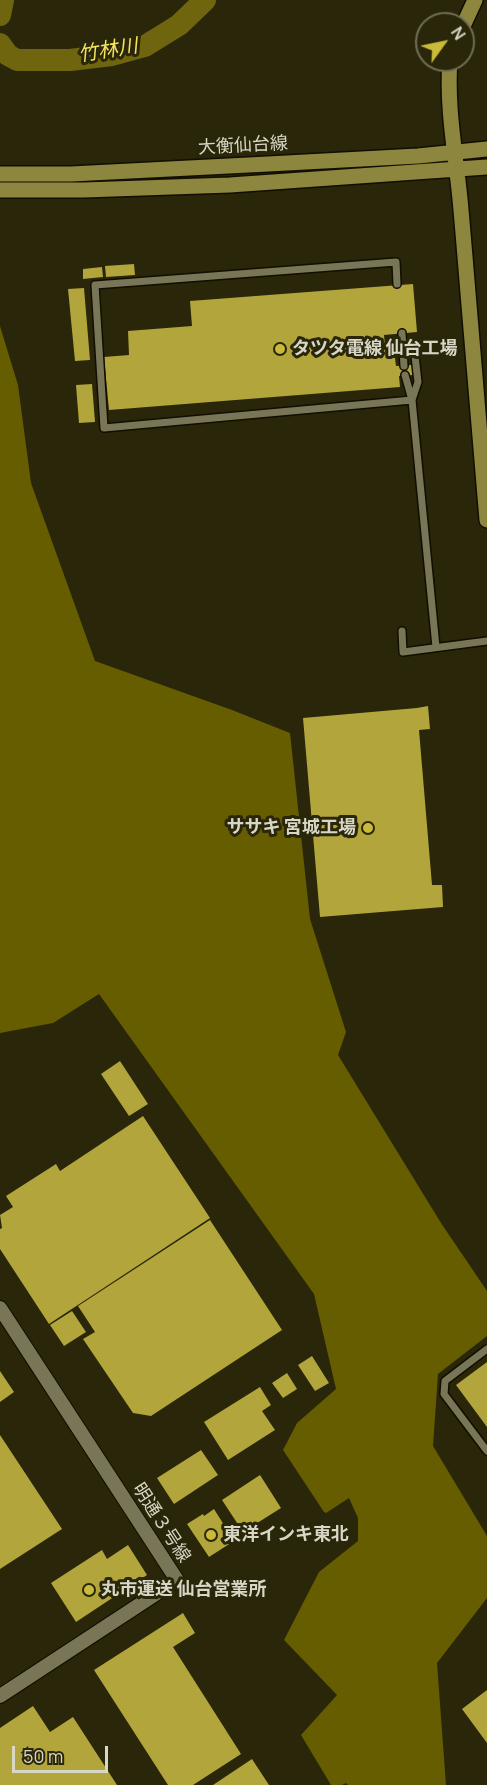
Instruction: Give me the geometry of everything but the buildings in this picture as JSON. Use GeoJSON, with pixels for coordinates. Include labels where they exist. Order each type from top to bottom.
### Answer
{"type":"FeatureCollection","features":[{"type":"Feature","properties":{"kind":"main road"},"geometry":{"type":"LineString","coordinates":[[449,72],[487,520]]}},
{"type":"Feature","properties":{"kind":"main road","name":"大衡仙台線"},"geometry":{"type":"LineString","coordinates":[[0,174],[71,174],[221,167],[418,156],[487,149]]}},
{"type":"Feature","properties":{"kind":"main road","name":"大衡仙台線"},"geometry":{"type":"LineString","coordinates":[[0,190],[84,190],[230,185],[487,167]]}},
{"type":"Feature","properties":{"kind":"street","name":"明通３号線"},"geometry":{"type":"LineString","coordinates":[[0,1308],[177,1580],[0,1696]]}},
{"type":"Feature","properties":{"kind":"lane"},"geometry":{"type":"LineString","coordinates":[[397,284],[396,262],[95,285],[104,428],[412,400]]}},
{"type":"Feature","properties":{"kind":"lane"},"geometry":{"type":"LineString","coordinates":[[402,333],[404,366]]}},
{"type":"Feature","properties":{"kind":"lane"},"geometry":{"type":"LineString","coordinates":[[402,348],[414,347],[418,382],[412,400]]}},
{"type":"Feature","properties":{"kind":"lane"},"geometry":{"type":"LineString","coordinates":[[405,375],[412,400],[436,647]]}},
{"type":"Feature","properties":{"kind":"lane"},"geometry":{"type":"LineString","coordinates":[[402,631],[403,652],[487,641]]}},
{"type":"Feature","properties":{"kind":"lane"},"geometry":{"type":"LineString","coordinates":[[487,1349],[445,1381],[444,1394],[487,1451]]}},
{"type":"Feature","properties":{"kind":"shaded area"},"geometry":{"type":"Polygon","coordinates":[[[0,326],[18,385],[31,483],[95,661],[290,733],[310,919],[346,1032],[338,1055],[441,1223],[487,1291],[487,1336],[438,1374],[433,1446],[487,1536],[487,1598],[437,1663],[446,1785],[348,1785],[346,1783],[331,1785],[301,1735],[337,1695],[284,1640],[319,1572],[358,1541],[358,1518],[349,1498],[326,1513],[324,1512],[283,1450],[297,1423],[336,1389],[314,1294],[99,994],[53,1023],[0,1033],[0,326]]]}},
{"type":"Feature","properties":{"kind":"waterway","name":"竹林川"},"geometry":{"type":"LineString","coordinates":[[0,15],[3,0]]}},
{"type":"Feature","properties":{"kind":"waterway","name":"竹林川"},"geometry":{"type":"LineString","coordinates":[[0,44],[8,55],[17,60],[70,60],[112,55],[145,46],[179,25],[205,0]]}},
{"type":"Feature","properties":{"kind":"place","name":"タツタ電線 仙台工場"},"geometry":{"type":"Point","coordinates":[280,349]}},
{"type":"Feature","properties":{"kind":"place","name":"ササキ 宮城工場"},"geometry":{"type":"Point","coordinates":[368,828]}},
{"type":"Feature","properties":{"kind":"place","name":"東洋インキ東北"},"geometry":{"type":"Point","coordinates":[211,1535]}},
{"type":"Feature","properties":{"kind":"place","name":"丸市運送 仙台営業所"},"geometry":{"type":"Point","coordinates":[89,1590]}}]}
